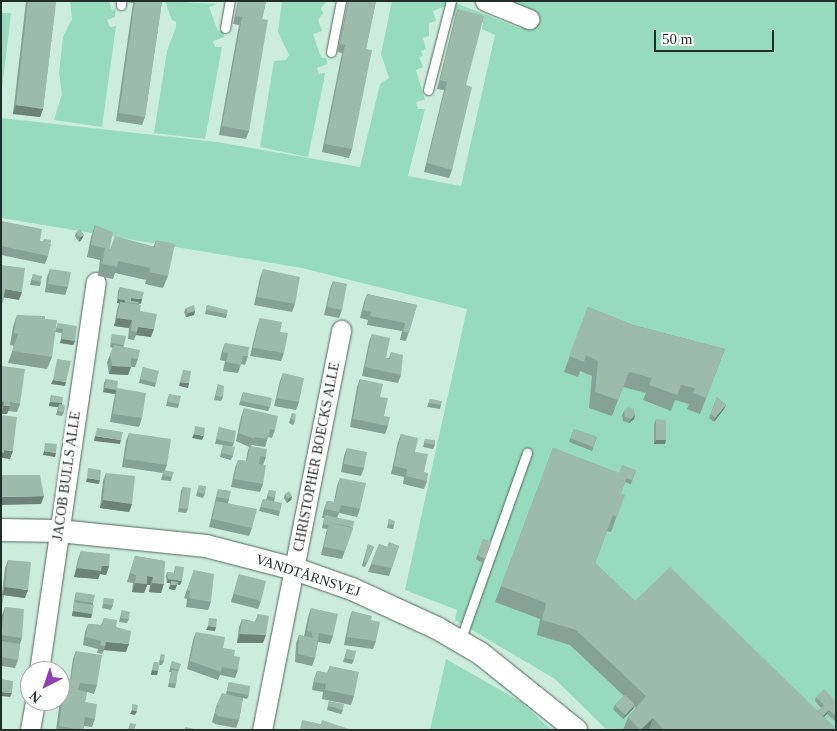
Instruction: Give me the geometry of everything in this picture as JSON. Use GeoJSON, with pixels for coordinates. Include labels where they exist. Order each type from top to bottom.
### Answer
{"type":"FeatureCollection","features":[{"type":"Feature","properties":{"kind":"street"},"geometry":{"type":"LineString","coordinates":[[486,1],[529,19]]}},
{"type":"Feature","properties":{"kind":"street","name":"JACOB BULLS ALLE"},"geometry":{"type":"LineString","coordinates":[[40,661],[96,282]]}},
{"type":"Feature","properties":{"kind":"street","name":"CHRISTOPHER BOECKS ALLE"},"geometry":{"type":"LineString","coordinates":[[262,730],[341,330]]}},
{"type":"Feature","properties":{"kind":"street","name":"VANDTÅRNSVEJ"},"geometry":{"type":"LineString","coordinates":[[1,530],[59,530],[206,546],[295,569],[387,604],[460,641],[510,674],[576,730]]}},
{"type":"Feature","properties":{"kind":"street"},"geometry":{"type":"LineString","coordinates":[[30,730],[33,711]]}},
{"type":"Feature","properties":{"kind":"lane"},"geometry":{"type":"LineString","coordinates":[[224,28],[230,1]]}},
{"type":"Feature","properties":{"kind":"lane"},"geometry":{"type":"LineString","coordinates":[[331,52],[341,1]]}},
{"type":"Feature","properties":{"kind":"lane"},"geometry":{"type":"LineString","coordinates":[[428,90],[451,1]]}},
{"type":"Feature","properties":{"kind":"lane"},"geometry":{"type":"LineString","coordinates":[[460,641],[527,453]]}},
{"type":"Feature","properties":{"kind":"green space"},"geometry":{"type":"Polygon","coordinates":[[[70,1],[109,1],[112,10],[116,8],[115,17],[107,20],[110,27],[116,26],[102,127],[54,120],[62,94],[59,73],[63,37],[72,19],[70,1]]]}},
{"type":"Feature","properties":{"kind":"green space"},"geometry":{"type":"Polygon","coordinates":[[[165,1],[217,4],[209,7],[218,31],[223,31],[224,37],[213,41],[215,47],[222,47],[205,139],[154,133],[167,51],[176,27],[176,22],[172,20],[165,1]]]}},
{"type":"Feature","properties":{"kind":"green space"},"geometry":{"type":"Polygon","coordinates":[[[282,1],[327,1],[321,8],[323,13],[318,20],[322,31],[313,34],[319,52],[322,58],[326,58],[327,64],[317,68],[319,74],[325,73],[308,157],[260,147],[274,61],[286,60],[289,55],[278,32],[282,1]]]}},
{"type":"Feature","properties":{"kind":"green space"},"geometry":{"type":"Polygon","coordinates":[[[392,1],[446,1],[446,6],[433,11],[436,21],[429,23],[429,36],[423,38],[426,49],[421,51],[423,56],[419,57],[423,67],[416,70],[425,100],[416,102],[418,109],[425,109],[408,176],[461,186],[495,35],[482,29],[483,23],[451,15],[456,3],[521,29],[522,8],[506,1],[836,1],[836,730],[607,730],[555,679],[455,620],[457,610],[405,590],[467,309],[302,268],[1,218],[1,118],[217,142],[360,167],[380,84],[389,78],[381,54],[392,1]]]}},
{"type":"Feature","properties":{"kind":"green space"},"geometry":{"type":"Polygon","coordinates":[[[1,13],[11,13],[1,97],[1,13]]]}},
{"type":"Feature","properties":{"kind":"green space"},"geometry":{"type":"Polygon","coordinates":[[[446,659],[523,703],[551,730],[430,730],[446,659]]]}},
{"type":"Feature","properties":{"kind":"building"},"geometry":{"type":"Polygon","coordinates":[[[28,1],[56,1],[43,109],[16,105],[28,1]]]}},
{"type":"Feature","properties":{"kind":"building"},"geometry":{"type":"Polygon","coordinates":[[[135,1],[162,1],[145,117],[119,113],[135,1]]]}},
{"type":"Feature","properties":{"kind":"building"},"geometry":{"type":"Polygon","coordinates":[[[239,1],[266,1],[262,19],[268,20],[249,131],[222,126],[242,17],[236,16],[239,1]]]}},
{"type":"Feature","properties":{"kind":"building"},"geometry":{"type":"Polygon","coordinates":[[[349,1],[376,1],[366,49],[372,50],[352,149],[325,144],[345,45],[340,44],[349,1]]]}},
{"type":"Feature","properties":{"kind":"building"},"geometry":{"type":"Polygon","coordinates":[[[458,9],[484,16],[466,85],[472,87],[452,170],[427,163],[447,82],[440,80],[458,9]]]}},
{"type":"Feature","properties":{"kind":"building"},"geometry":{"type":"Polygon","coordinates":[[[1,221],[42,229],[40,241],[51,244],[48,256],[1,246],[1,221]]]}},
{"type":"Feature","properties":{"kind":"building"},"geometry":{"type":"Polygon","coordinates":[[[95,225],[113,232],[109,252],[115,236],[155,247],[156,240],[175,244],[168,276],[149,272],[150,268],[118,261],[117,267],[102,264],[105,248],[91,245],[95,225]]]}},
{"type":"Feature","properties":{"kind":"building"},"geometry":{"type":"Polygon","coordinates":[[[80,229],[84,235],[80,237],[76,232],[80,229]]]}},
{"type":"Feature","properties":{"kind":"building"},"geometry":{"type":"Polygon","coordinates":[[[44,239],[51,240],[50,244],[44,242],[44,239]]]}},
{"type":"Feature","properties":{"kind":"building"},"geometry":{"type":"Polygon","coordinates":[[[1,265],[25,268],[22,292],[5,289],[3,303],[1,303],[1,265]]]}},
{"type":"Feature","properties":{"kind":"building"},"geometry":{"type":"Polygon","coordinates":[[[50,269],[71,272],[68,287],[48,284],[50,269]]]}},
{"type":"Feature","properties":{"kind":"building"},"geometry":{"type":"Polygon","coordinates":[[[263,269],[300,277],[295,304],[257,297],[263,269]]]}},
{"type":"Feature","properties":{"kind":"building"},"geometry":{"type":"Polygon","coordinates":[[[33,274],[42,276],[41,282],[32,280],[33,274]]]}},
{"type":"Feature","properties":{"kind":"building"},"geometry":{"type":"Polygon","coordinates":[[[333,281],[347,284],[342,310],[327,307],[333,281]]]}},
{"type":"Feature","properties":{"kind":"building"},"geometry":{"type":"Polygon","coordinates":[[[120,287],[144,292],[142,299],[131,298],[131,301],[139,302],[138,304],[118,299],[120,287]]]}},
{"type":"Feature","properties":{"kind":"building"},"geometry":{"type":"Polygon","coordinates":[[[367,294],[417,305],[409,333],[403,332],[405,323],[370,316],[371,312],[363,310],[367,294]]]}},
{"type":"Feature","properties":{"kind":"building"},"geometry":{"type":"Polygon","coordinates":[[[120,302],[141,305],[140,311],[157,314],[154,329],[138,327],[137,332],[131,331],[132,320],[117,318],[120,302]]]}},
{"type":"Feature","properties":{"kind":"building"},"geometry":{"type":"Polygon","coordinates":[[[194,305],[195,311],[188,313],[186,308],[194,305]]]}},
{"type":"Feature","properties":{"kind":"building"},"geometry":{"type":"Polygon","coordinates":[[[207,305],[228,310],[227,314],[206,310],[207,305]]]}},
{"type":"Feature","properties":{"kind":"building"},"geometry":{"type":"Polygon","coordinates":[[[588,307],[633,325],[725,349],[706,398],[693,393],[695,388],[681,385],[677,395],[649,385],[652,378],[629,372],[618,400],[595,392],[598,361],[586,355],[584,362],[569,356],[588,307]]]}},
{"type":"Feature","properties":{"kind":"building"},"geometry":{"type":"Polygon","coordinates":[[[17,315],[45,316],[45,319],[57,320],[52,357],[12,351],[18,334],[14,333],[17,315]]]}},
{"type":"Feature","properties":{"kind":"building"},"geometry":{"type":"Polygon","coordinates":[[[260,318],[282,322],[280,332],[288,333],[284,353],[253,348],[260,318]]]}},
{"type":"Feature","properties":{"kind":"building"},"geometry":{"type":"Polygon","coordinates":[[[58,323],[77,326],[75,341],[62,339],[63,329],[57,328],[58,323]]]}},
{"type":"Feature","properties":{"kind":"building"},"geometry":{"type":"Polygon","coordinates":[[[112,334],[126,336],[124,345],[111,343],[112,334]]]}},
{"type":"Feature","properties":{"kind":"building"},"geometry":{"type":"Polygon","coordinates":[[[372,334],[390,338],[386,358],[390,359],[391,352],[403,355],[401,375],[365,367],[372,334]]]}},
{"type":"Feature","properties":{"kind":"building"},"geometry":{"type":"Polygon","coordinates":[[[225,343],[249,347],[248,356],[243,356],[241,365],[226,362],[228,353],[223,352],[225,343]]]}},
{"type":"Feature","properties":{"kind":"building"},"geometry":{"type":"Polygon","coordinates":[[[114,345],[140,350],[138,359],[131,358],[131,367],[112,366],[110,354],[114,345]]]}},
{"type":"Feature","properties":{"kind":"building"},"geometry":{"type":"Polygon","coordinates":[[[57,359],[71,361],[66,382],[53,380],[57,359]]]}},
{"type":"Feature","properties":{"kind":"building"},"geometry":{"type":"Polygon","coordinates":[[[2,366],[25,369],[20,404],[10,402],[10,406],[4,406],[4,402],[1,401],[2,366]]]}},
{"type":"Feature","properties":{"kind":"building"},"geometry":{"type":"Polygon","coordinates":[[[143,367],[159,371],[156,383],[140,379],[143,367]]]}},
{"type":"Feature","properties":{"kind":"building"},"geometry":{"type":"Polygon","coordinates":[[[183,370],[191,371],[189,383],[180,382],[183,370]]]}},
{"type":"Feature","properties":{"kind":"building"},"geometry":{"type":"Polygon","coordinates":[[[283,373],[304,378],[299,402],[277,398],[283,373]]]}},
{"type":"Feature","properties":{"kind":"building"},"geometry":{"type":"Polygon","coordinates":[[[106,379],[118,381],[117,390],[105,388],[106,379]]]}},
{"type":"Feature","properties":{"kind":"building"},"geometry":{"type":"Polygon","coordinates":[[[360,379],[383,384],[380,397],[388,398],[384,416],[390,417],[388,426],[353,419],[360,379]]]}},
{"type":"Feature","properties":{"kind":"building"},"geometry":{"type":"Polygon","coordinates":[[[218,384],[224,386],[223,397],[216,396],[218,384]]]}},
{"type":"Feature","properties":{"kind":"building"},"geometry":{"type":"Polygon","coordinates":[[[117,388],[146,393],[142,418],[113,414],[117,388]]]}},
{"type":"Feature","properties":{"kind":"building"},"geometry":{"type":"Polygon","coordinates":[[[243,392],[272,398],[270,407],[241,401],[243,392]]]}},
{"type":"Feature","properties":{"kind":"building"},"geometry":{"type":"Polygon","coordinates":[[[169,394],[181,396],[179,404],[168,402],[169,394]]]}},
{"type":"Feature","properties":{"kind":"building"},"geometry":{"type":"Polygon","coordinates":[[[51,395],[63,397],[62,403],[50,402],[51,395]]]}},
{"type":"Feature","properties":{"kind":"building"},"geometry":{"type":"Polygon","coordinates":[[[717,397],[726,405],[715,418],[711,414],[717,397]]]}},
{"type":"Feature","properties":{"kind":"building"},"geometry":{"type":"Polygon","coordinates":[[[430,399],[442,401],[441,405],[429,403],[430,399]]]}},
{"type":"Feature","properties":{"kind":"building"},"geometry":{"type":"Polygon","coordinates":[[[59,404],[65,405],[64,412],[58,411],[59,404]]]}},
{"type":"Feature","properties":{"kind":"building"},"geometry":{"type":"Polygon","coordinates":[[[628,407],[634,409],[635,415],[631,419],[625,417],[624,411],[628,407]]]}},
{"type":"Feature","properties":{"kind":"building"},"geometry":{"type":"Polygon","coordinates":[[[244,408],[278,416],[275,430],[270,429],[268,439],[254,437],[254,439],[239,433],[244,408]]]}},
{"type":"Feature","properties":{"kind":"building"},"geometry":{"type":"Polygon","coordinates":[[[292,413],[296,414],[295,421],[291,419],[292,413]]]}},
{"type":"Feature","properties":{"kind":"building"},"geometry":{"type":"Polygon","coordinates":[[[1,415],[17,417],[13,451],[4,450],[4,453],[1,452],[1,415]]]}},
{"type":"Feature","properties":{"kind":"building"},"geometry":{"type":"Polygon","coordinates":[[[656,419],[666,420],[666,440],[656,440],[656,419]]]}},
{"type":"Feature","properties":{"kind":"building"},"geometry":{"type":"Polygon","coordinates":[[[195,426],[205,428],[204,436],[194,434],[195,426]]]}},
{"type":"Feature","properties":{"kind":"building"},"geometry":{"type":"Polygon","coordinates":[[[219,427],[236,431],[234,443],[216,439],[219,427]]]}},
{"type":"Feature","properties":{"kind":"building"},"geometry":{"type":"Polygon","coordinates":[[[97,428],[123,432],[121,440],[95,436],[97,428]]]}},
{"type":"Feature","properties":{"kind":"building"},"geometry":{"type":"Polygon","coordinates":[[[574,429],[597,437],[593,447],[570,438],[574,429]]]}},
{"type":"Feature","properties":{"kind":"building"},"geometry":{"type":"Polygon","coordinates":[[[129,433],[171,439],[167,465],[125,459],[129,433]]]}},
{"type":"Feature","properties":{"kind":"building"},"geometry":{"type":"Polygon","coordinates":[[[401,434],[418,438],[415,452],[428,454],[424,472],[428,473],[427,481],[406,476],[407,469],[394,466],[401,434]]]}},
{"type":"Feature","properties":{"kind":"building"},"geometry":{"type":"Polygon","coordinates":[[[425,439],[435,440],[435,445],[425,443],[425,439]]]}},
{"type":"Feature","properties":{"kind":"building"},"geometry":{"type":"Polygon","coordinates":[[[45,443],[57,444],[56,453],[44,451],[45,443]]]}},
{"type":"Feature","properties":{"kind":"building"},"geometry":{"type":"Polygon","coordinates":[[[223,445],[235,447],[233,456],[221,453],[223,445]]]}},
{"type":"Feature","properties":{"kind":"building"},"geometry":{"type":"Polygon","coordinates":[[[250,446],[267,449],[266,457],[260,456],[259,464],[266,465],[263,484],[234,479],[238,460],[247,461],[250,446]]]}},
{"type":"Feature","properties":{"kind":"building"},"geometry":{"type":"Polygon","coordinates":[[[347,448],[367,452],[364,468],[344,464],[347,448]]]}},
{"type":"Feature","properties":{"kind":"building"},"geometry":{"type":"Polygon","coordinates":[[[553,448],[627,476],[621,493],[625,495],[617,517],[613,515],[595,563],[635,601],[670,567],[834,727],[831,730],[664,730],[653,718],[640,730],[628,717],[646,696],[576,630],[542,620],[546,603],[501,586],[553,448]]]}},
{"type":"Feature","properties":{"kind":"building"},"geometry":{"type":"Polygon","coordinates":[[[622,465],[636,470],[632,480],[619,473],[622,465]]]}},
{"type":"Feature","properties":{"kind":"building"},"geometry":{"type":"Polygon","coordinates":[[[88,468],[101,470],[100,480],[87,478],[88,468]]]}},
{"type":"Feature","properties":{"kind":"building"},"geometry":{"type":"Polygon","coordinates":[[[164,470],[174,472],[172,477],[163,475],[164,470]]]}},
{"type":"Feature","properties":{"kind":"building"},"geometry":{"type":"Polygon","coordinates":[[[106,473],[135,476],[132,504],[103,500],[106,473]]]}},
{"type":"Feature","properties":{"kind":"building"},"geometry":{"type":"Polygon","coordinates":[[[1,475],[40,475],[44,496],[1,497],[1,475]]]}},
{"type":"Feature","properties":{"kind":"building"},"geometry":{"type":"Polygon","coordinates":[[[340,478],[366,483],[360,509],[341,505],[339,512],[325,509],[327,501],[335,502],[340,478]]]}},
{"type":"Feature","properties":{"kind":"building"},"geometry":{"type":"Polygon","coordinates":[[[199,485],[206,486],[205,494],[197,492],[199,485]]]}},
{"type":"Feature","properties":{"kind":"building"},"geometry":{"type":"Polygon","coordinates":[[[183,487],[191,488],[188,509],[179,508],[183,487]]]}},
{"type":"Feature","properties":{"kind":"building"},"geometry":{"type":"Polygon","coordinates":[[[218,489],[231,491],[229,499],[217,497],[218,489]]]}},
{"type":"Feature","properties":{"kind":"building"},"geometry":{"type":"Polygon","coordinates":[[[269,490],[276,491],[275,498],[268,496],[269,490]]]}},
{"type":"Feature","properties":{"kind":"building"},"geometry":{"type":"Polygon","coordinates":[[[289,491],[292,496],[288,499],[285,494],[289,491]]]}},
{"type":"Feature","properties":{"kind":"building"},"geometry":{"type":"Polygon","coordinates":[[[263,499],[282,503],[280,511],[261,507],[263,499]]]}},
{"type":"Feature","properties":{"kind":"building"},"geometry":{"type":"Polygon","coordinates":[[[216,501],[257,509],[252,528],[212,519],[216,501]]]}},
{"type":"Feature","properties":{"kind":"building"},"geometry":{"type":"Polygon","coordinates":[[[325,515],[354,521],[353,527],[329,523],[329,525],[323,524],[325,515]]]}},
{"type":"Feature","properties":{"kind":"building"},"geometry":{"type":"Polygon","coordinates":[[[389,519],[395,521],[394,525],[388,524],[389,519]]]}},
{"type":"Feature","properties":{"kind":"building"},"geometry":{"type":"Polygon","coordinates":[[[329,523],[353,528],[345,551],[324,547],[329,523]]]}},
{"type":"Feature","properties":{"kind":"building"},"geometry":{"type":"Polygon","coordinates":[[[483,539],[491,542],[485,559],[477,555],[483,539]]]}},
{"type":"Feature","properties":{"kind":"building"},"geometry":{"type":"Polygon","coordinates":[[[389,542],[399,546],[392,568],[371,564],[379,544],[387,547],[389,542]]]}},
{"type":"Feature","properties":{"kind":"building"},"geometry":{"type":"Polygon","coordinates":[[[368,544],[374,547],[367,563],[364,562],[368,544]]]}},
{"type":"Feature","properties":{"kind":"building"},"geometry":{"type":"Polygon","coordinates":[[[81,551],[110,554],[109,566],[102,566],[101,571],[77,568],[81,551]]]}},
{"type":"Feature","properties":{"kind":"building"},"geometry":{"type":"Polygon","coordinates":[[[135,556],[165,561],[164,584],[152,583],[153,577],[147,576],[147,584],[135,583],[136,575],[130,573],[135,556]]]}},
{"type":"Feature","properties":{"kind":"building"},"geometry":{"type":"Polygon","coordinates":[[[8,560],[31,562],[28,590],[5,587],[8,560]]]}},
{"type":"Feature","properties":{"kind":"building"},"geometry":{"type":"Polygon","coordinates":[[[175,566],[184,567],[182,581],[168,579],[167,572],[175,573],[175,566]]]}},
{"type":"Feature","properties":{"kind":"building"},"geometry":{"type":"Polygon","coordinates":[[[194,570],[214,574],[211,602],[189,598],[190,591],[187,590],[194,570]]]}},
{"type":"Feature","properties":{"kind":"building"},"geometry":{"type":"Polygon","coordinates":[[[239,574],[266,581],[261,601],[234,594],[239,574]]]}},
{"type":"Feature","properties":{"kind":"building"},"geometry":{"type":"Polygon","coordinates":[[[171,581],[178,582],[177,585],[171,585],[171,581]]]}},
{"type":"Feature","properties":{"kind":"building"},"geometry":{"type":"Polygon","coordinates":[[[76,592],[95,595],[93,603],[75,600],[76,592]]]}},
{"type":"Feature","properties":{"kind":"building"},"geometry":{"type":"Polygon","coordinates":[[[1,595],[4,595],[2,605],[1,605],[1,595]]]}},
{"type":"Feature","properties":{"kind":"building"},"geometry":{"type":"Polygon","coordinates":[[[104,598],[114,599],[113,605],[103,604],[104,598]]]}},
{"type":"Feature","properties":{"kind":"building"},"geometry":{"type":"Polygon","coordinates":[[[74,602],[94,605],[92,614],[73,611],[74,602]]]}},
{"type":"Feature","properties":{"kind":"building"},"geometry":{"type":"Polygon","coordinates":[[[5,607],[24,609],[22,638],[1,635],[5,607]]]}},
{"type":"Feature","properties":{"kind":"building"},"geometry":{"type":"Polygon","coordinates":[[[311,608],[338,614],[333,636],[319,633],[315,658],[298,654],[299,635],[313,638],[311,632],[307,631],[311,608]]]}},
{"type":"Feature","properties":{"kind":"building"},"geometry":{"type":"Polygon","coordinates":[[[122,610],[130,612],[129,619],[121,618],[122,610]]]}},
{"type":"Feature","properties":{"kind":"building"},"geometry":{"type":"Polygon","coordinates":[[[352,611],[372,616],[371,620],[380,622],[376,641],[347,637],[352,611]]]}},
{"type":"Feature","properties":{"kind":"building"},"geometry":{"type":"Polygon","coordinates":[[[258,614],[269,616],[266,635],[240,634],[242,619],[256,622],[258,614]]]}},
{"type":"Feature","properties":{"kind":"building"},"geometry":{"type":"Polygon","coordinates":[[[104,618],[117,620],[116,627],[131,631],[129,644],[106,642],[105,646],[100,645],[101,641],[86,637],[88,624],[102,625],[104,618]]]}},
{"type":"Feature","properties":{"kind":"building"},"geometry":{"type":"Polygon","coordinates":[[[209,618],[217,619],[216,627],[208,626],[209,618]]]}},
{"type":"Feature","properties":{"kind":"building"},"geometry":{"type":"Polygon","coordinates":[[[196,632],[225,637],[223,648],[235,650],[234,656],[240,657],[238,670],[222,667],[221,672],[190,661],[196,632]]]}},
{"type":"Feature","properties":{"kind":"building"},"geometry":{"type":"Polygon","coordinates":[[[1,641],[20,644],[18,660],[1,657],[1,641]]]}},
{"type":"Feature","properties":{"kind":"building"},"geometry":{"type":"Polygon","coordinates":[[[347,649],[356,651],[354,660],[345,658],[347,649]]]}},
{"type":"Feature","properties":{"kind":"building"},"geometry":{"type":"Polygon","coordinates":[[[76,651],[102,655],[97,685],[80,683],[78,690],[87,692],[85,702],[97,704],[95,719],[85,717],[83,730],[59,726],[61,711],[70,711],[71,679],[76,651]]]}},
{"type":"Feature","properties":{"kind":"building"},"geometry":{"type":"Polygon","coordinates":[[[161,654],[165,655],[164,661],[160,660],[161,654]]]}},
{"type":"Feature","properties":{"kind":"building"},"geometry":{"type":"Polygon","coordinates":[[[172,661],[181,664],[179,670],[170,668],[172,661]]]}},
{"type":"Feature","properties":{"kind":"building"},"geometry":{"type":"Polygon","coordinates":[[[154,662],[160,663],[158,671],[152,670],[154,662]]]}},
{"type":"Feature","properties":{"kind":"building"},"geometry":{"type":"Polygon","coordinates":[[[330,666],[359,672],[354,696],[325,690],[326,684],[314,682],[317,671],[328,673],[330,666]]]}},
{"type":"Feature","properties":{"kind":"building"},"geometry":{"type":"Polygon","coordinates":[[[172,670],[178,671],[176,684],[169,683],[172,670]]]}},
{"type":"Feature","properties":{"kind":"building"},"geometry":{"type":"Polygon","coordinates":[[[1,679],[13,681],[12,693],[1,692],[1,679]]]}},
{"type":"Feature","properties":{"kind":"building"},"geometry":{"type":"Polygon","coordinates":[[[229,682],[250,686],[249,695],[227,691],[229,682]]]}},
{"type":"Feature","properties":{"kind":"building"},"geometry":{"type":"Polygon","coordinates":[[[824,689],[836,702],[836,716],[829,710],[823,716],[818,711],[824,705],[816,697],[824,689]]]}},
{"type":"Feature","properties":{"kind":"building"},"geometry":{"type":"Polygon","coordinates":[[[222,693],[243,698],[239,720],[218,716],[215,713],[216,707],[219,708],[217,704],[222,693]]]}},
{"type":"Feature","properties":{"kind":"building"},"geometry":{"type":"Polygon","coordinates":[[[625,695],[635,705],[625,715],[615,705],[625,695]]]}},
{"type":"Feature","properties":{"kind":"building"},"geometry":{"type":"Polygon","coordinates":[[[329,701],[344,704],[343,710],[328,706],[329,701]]]}},
{"type":"Feature","properties":{"kind":"building"},"geometry":{"type":"Polygon","coordinates":[[[132,704],[138,705],[137,711],[132,710],[132,704]]]}},
{"type":"Feature","properties":{"kind":"building"},"geometry":{"type":"Polygon","coordinates":[[[302,720],[321,724],[322,720],[352,730],[300,730],[302,720]]]}},
{"type":"Feature","properties":{"kind":"building"},"geometry":{"type":"Polygon","coordinates":[[[130,723],[136,724],[134,730],[128,730],[130,723]]]}},
{"type":"Feature","properties":{"kind":"building"},"geometry":{"type":"Polygon","coordinates":[[[185,727],[200,730],[185,730],[185,727]]]}}]}
